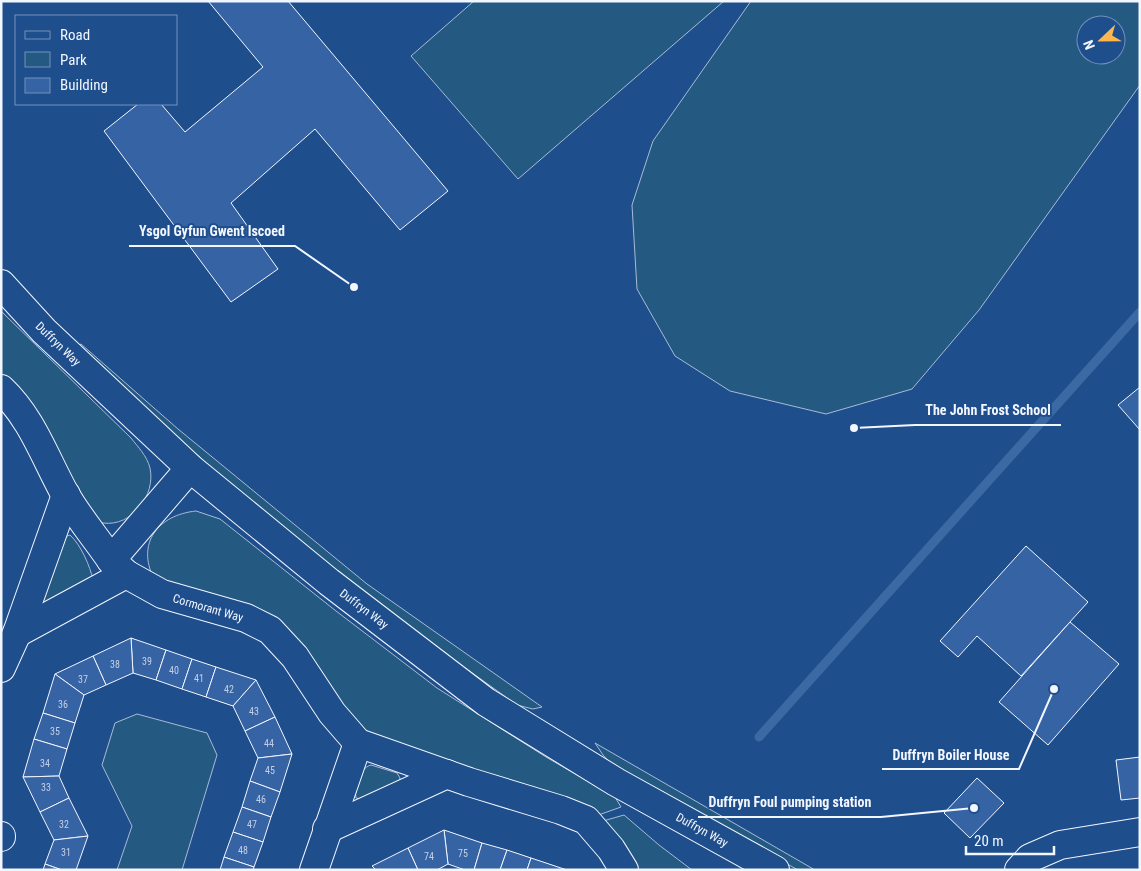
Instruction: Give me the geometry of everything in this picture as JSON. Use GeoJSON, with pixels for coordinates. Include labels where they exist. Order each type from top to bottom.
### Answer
{"type":"FeatureCollection","features":[{"type":"Feature","properties":{"kind":"street","name":"Duffryn Way"},"geometry":{"type":"LineString","coordinates":[[1,284],[44,331],[190,468],[329,582],[486,702],[616,782],[775,870]]}},
{"type":"Feature","properties":{"kind":"street","name":"Cormorant Way"},"geometry":{"type":"LineString","coordinates":[[1,389],[28,422],[66,495],[119,567],[162,594],[246,618],[270,630],[295,656],[332,713],[358,743],[586,820],[611,849],[624,870]]}},
{"type":"Feature","properties":{"kind":"street"},"geometry":{"type":"LineString","coordinates":[[17,632],[119,567],[190,468]]}},
{"type":"Feature","properties":{"kind":"street"},"geometry":{"type":"LineString","coordinates":[[1,668],[17,632],[66,495]]}},
{"type":"Feature","properties":{"kind":"street"},"geometry":{"type":"LineString","coordinates":[[314,870],[358,743]]}},
{"type":"Feature","properties":{"kind":"street"},"geometry":{"type":"LineString","coordinates":[[328,828],[447,774]]}},
{"type":"Feature","properties":{"kind":"street"},"geometry":{"type":"LineString","coordinates":[[1019,870],[1030,858],[1060,845],[1140,832]]}},
{"type":"Feature","properties":{"kind":"green space"},"geometry":{"type":"Polygon","coordinates":[[[474,1],[724,1],[518,179],[411,56],[474,1]]]}},
{"type":"Feature","properties":{"kind":"green space"},"geometry":{"type":"Polygon","coordinates":[[[751,1],[1140,1],[1140,85],[979,310],[912,389],[826,414],[730,391],[675,356],[637,289],[632,205],[653,141],[751,1]]]}},
{"type":"Feature","properties":{"kind":"green space"},"geometry":{"type":"Polygon","coordinates":[[[1,311],[131,438],[145,456],[150,468],[149,489],[140,507],[123,520],[114,523],[103,523],[92,520],[14,385],[1,374],[1,311]]]}},
{"type":"Feature","properties":{"kind":"green space"},"geometry":{"type":"Polygon","coordinates":[[[81,344],[178,429],[367,584],[542,707],[533,709],[517,705],[356,590],[210,473],[77,346],[81,344]]]}},
{"type":"Feature","properties":{"kind":"green space"},"geometry":{"type":"Polygon","coordinates":[[[196,511],[220,519],[437,688],[546,757],[615,797],[621,807],[590,818],[397,748],[368,732],[350,715],[306,653],[154,579],[149,566],[148,554],[149,543],[154,533],[171,518],[196,511]]]}},
{"type":"Feature","properties":{"kind":"green space"},"geometry":{"type":"Polygon","coordinates":[[[70,535],[78,544],[90,568],[93,580],[42,604],[41,598],[62,538],[70,535]]]}},
{"type":"Feature","properties":{"kind":"green space"},"geometry":{"type":"Polygon","coordinates":[[[137,714],[207,733],[217,755],[182,870],[117,870],[132,826],[102,765],[115,723],[137,714]]]}},
{"type":"Feature","properties":{"kind":"green space"},"geometry":{"type":"Polygon","coordinates":[[[595,743],[815,870],[798,870],[614,767],[595,743]]]}},
{"type":"Feature","properties":{"kind":"green space"},"geometry":{"type":"Polygon","coordinates":[[[371,765],[397,773],[400,778],[399,785],[361,799],[356,798],[360,774],[371,765]]]}},
{"type":"Feature","properties":{"kind":"green space"},"geometry":{"type":"Polygon","coordinates":[[[624,815],[692,870],[638,870],[631,859],[596,823],[624,815]]]}},
{"type":"Feature","properties":{"kind":"building"},"geometry":{"type":"Polygon","coordinates":[[[208,1],[288,1],[448,191],[400,230],[315,129],[231,203],[278,269],[231,302],[104,131],[137,105],[162,105],[185,132],[263,67],[208,1]]]}},
{"type":"Feature","properties":{"kind":"building"},"geometry":{"type":"Polygon","coordinates":[[[1140,387],[1140,430],[1118,405],[1140,387]]]}},
{"type":"Feature","properties":{"kind":"building"},"geometry":{"type":"Polygon","coordinates":[[[1026,546],[1088,602],[1021,676],[977,636],[958,657],[940,641],[1026,546]]]}},
{"type":"Feature","properties":{"kind":"building"},"geometry":{"type":"Polygon","coordinates":[[[1070,622],[1119,664],[1048,745],[999,702],[1070,622]]]}},
{"type":"Feature","properties":{"kind":"building"},"geometry":{"type":"Polygon","coordinates":[[[131,638],[166,650],[156,680],[133,673],[131,638]]]}},
{"type":"Feature","properties":{"kind":"building"},"geometry":{"type":"Polygon","coordinates":[[[131,638],[133,673],[106,685],[93,656],[131,638]]]}},
{"type":"Feature","properties":{"kind":"building"},"geometry":{"type":"Polygon","coordinates":[[[166,650],[192,659],[182,689],[156,680],[166,650]]]}},
{"type":"Feature","properties":{"kind":"building"},"geometry":{"type":"Polygon","coordinates":[[[93,656],[106,685],[84,695],[55,674],[93,656]]]}},
{"type":"Feature","properties":{"kind":"building"},"geometry":{"type":"Polygon","coordinates":[[[192,659],[216,667],[206,697],[182,689],[192,659]]]}},
{"type":"Feature","properties":{"kind":"building"},"geometry":{"type":"Polygon","coordinates":[[[216,667],[256,680],[233,706],[206,697],[216,667]]]}},
{"type":"Feature","properties":{"kind":"building"},"geometry":{"type":"Polygon","coordinates":[[[55,674],[84,695],[75,723],[43,713],[55,674]]]}},
{"type":"Feature","properties":{"kind":"building"},"geometry":{"type":"Polygon","coordinates":[[[256,680],[275,717],[245,731],[233,706],[256,680]]]}},
{"type":"Feature","properties":{"kind":"building"},"geometry":{"type":"Polygon","coordinates":[[[43,713],[75,723],[67,749],[34,739],[43,713]]]}},
{"type":"Feature","properties":{"kind":"building"},"geometry":{"type":"Polygon","coordinates":[[[275,717],[292,754],[258,758],[245,731],[275,717]]]}},
{"type":"Feature","properties":{"kind":"building"},"geometry":{"type":"Polygon","coordinates":[[[34,739],[67,749],[59,776],[23,777],[34,739]]]}},
{"type":"Feature","properties":{"kind":"building"},"geometry":{"type":"Polygon","coordinates":[[[292,754],[280,792],[250,781],[258,758],[292,754]]]}},
{"type":"Feature","properties":{"kind":"building"},"geometry":{"type":"Polygon","coordinates":[[[1140,757],[1140,798],[1121,800],[1116,760],[1140,757]]]}},
{"type":"Feature","properties":{"kind":"building"},"geometry":{"type":"Polygon","coordinates":[[[59,776],[69,798],[40,812],[23,777],[59,776]]]}},
{"type":"Feature","properties":{"kind":"building"},"geometry":{"type":"Polygon","coordinates":[[[977,778],[1004,803],[970,838],[944,813],[977,778]]]}},
{"type":"Feature","properties":{"kind":"building"},"geometry":{"type":"Polygon","coordinates":[[[250,781],[280,792],[271,817],[242,807],[250,781]]]}},
{"type":"Feature","properties":{"kind":"building"},"geometry":{"type":"Polygon","coordinates":[[[69,798],[88,836],[54,840],[40,812],[69,798]]]}},
{"type":"Feature","properties":{"kind":"building"},"geometry":{"type":"Polygon","coordinates":[[[242,807],[271,817],[263,842],[233,832],[242,807]]]}},
{"type":"Feature","properties":{"kind":"building"},"geometry":{"type":"Polygon","coordinates":[[[444,830],[482,843],[474,870],[465,870],[448,864],[444,830]]]}},
{"type":"Feature","properties":{"kind":"building"},"geometry":{"type":"Polygon","coordinates":[[[444,830],[448,864],[437,870],[418,870],[408,848],[444,830]]]}},
{"type":"Feature","properties":{"kind":"building"},"geometry":{"type":"Polygon","coordinates":[[[233,832],[263,842],[254,867],[224,857],[233,832]]]}},
{"type":"Feature","properties":{"kind":"building"},"geometry":{"type":"Polygon","coordinates":[[[88,836],[76,870],[62,870],[45,864],[54,840],[88,836]]]}},
{"type":"Feature","properties":{"kind":"building"},"geometry":{"type":"Polygon","coordinates":[[[482,843],[507,850],[500,870],[474,870],[482,843]]]}},
{"type":"Feature","properties":{"kind":"building"},"geometry":{"type":"Polygon","coordinates":[[[408,848],[418,870],[376,870],[372,866],[408,848]]]}},
{"type":"Feature","properties":{"kind":"building"},"geometry":{"type":"Polygon","coordinates":[[[507,850],[531,858],[527,870],[500,870],[507,850]]]}},
{"type":"Feature","properties":{"kind":"building"},"geometry":{"type":"Polygon","coordinates":[[[224,857],[254,867],[253,870],[220,870],[224,857]]]}},
{"type":"Feature","properties":{"kind":"building"},"geometry":{"type":"Polygon","coordinates":[[[531,858],[567,870],[527,870],[531,858]]]}},
{"type":"Feature","properties":{"kind":"building"},"geometry":{"type":"Polygon","coordinates":[[[45,864],[62,870],[43,870],[45,864]]]}},
{"type":"Feature","properties":{"kind":"waterway"},"geometry":{"type":"LineString","coordinates":[[759,737],[1140,312]]}},
{"type":"Feature","properties":{"kind":"place","name":"Ysgol Gyfun Gwent Iscoed"},"geometry":{"type":"Point","coordinates":[354,287]}},
{"type":"Feature","properties":{"kind":"place","name":"The John Frost School"},"geometry":{"type":"Point","coordinates":[854,428]}},
{"type":"Feature","properties":{"kind":"place","name":"Duffryn Boiler House"},"geometry":{"type":"Point","coordinates":[1054,689]}},
{"type":"Feature","properties":{"kind":"place","name":"Duffryn Foul pumping station"},"geometry":{"type":"Point","coordinates":[974,808]}}]}
